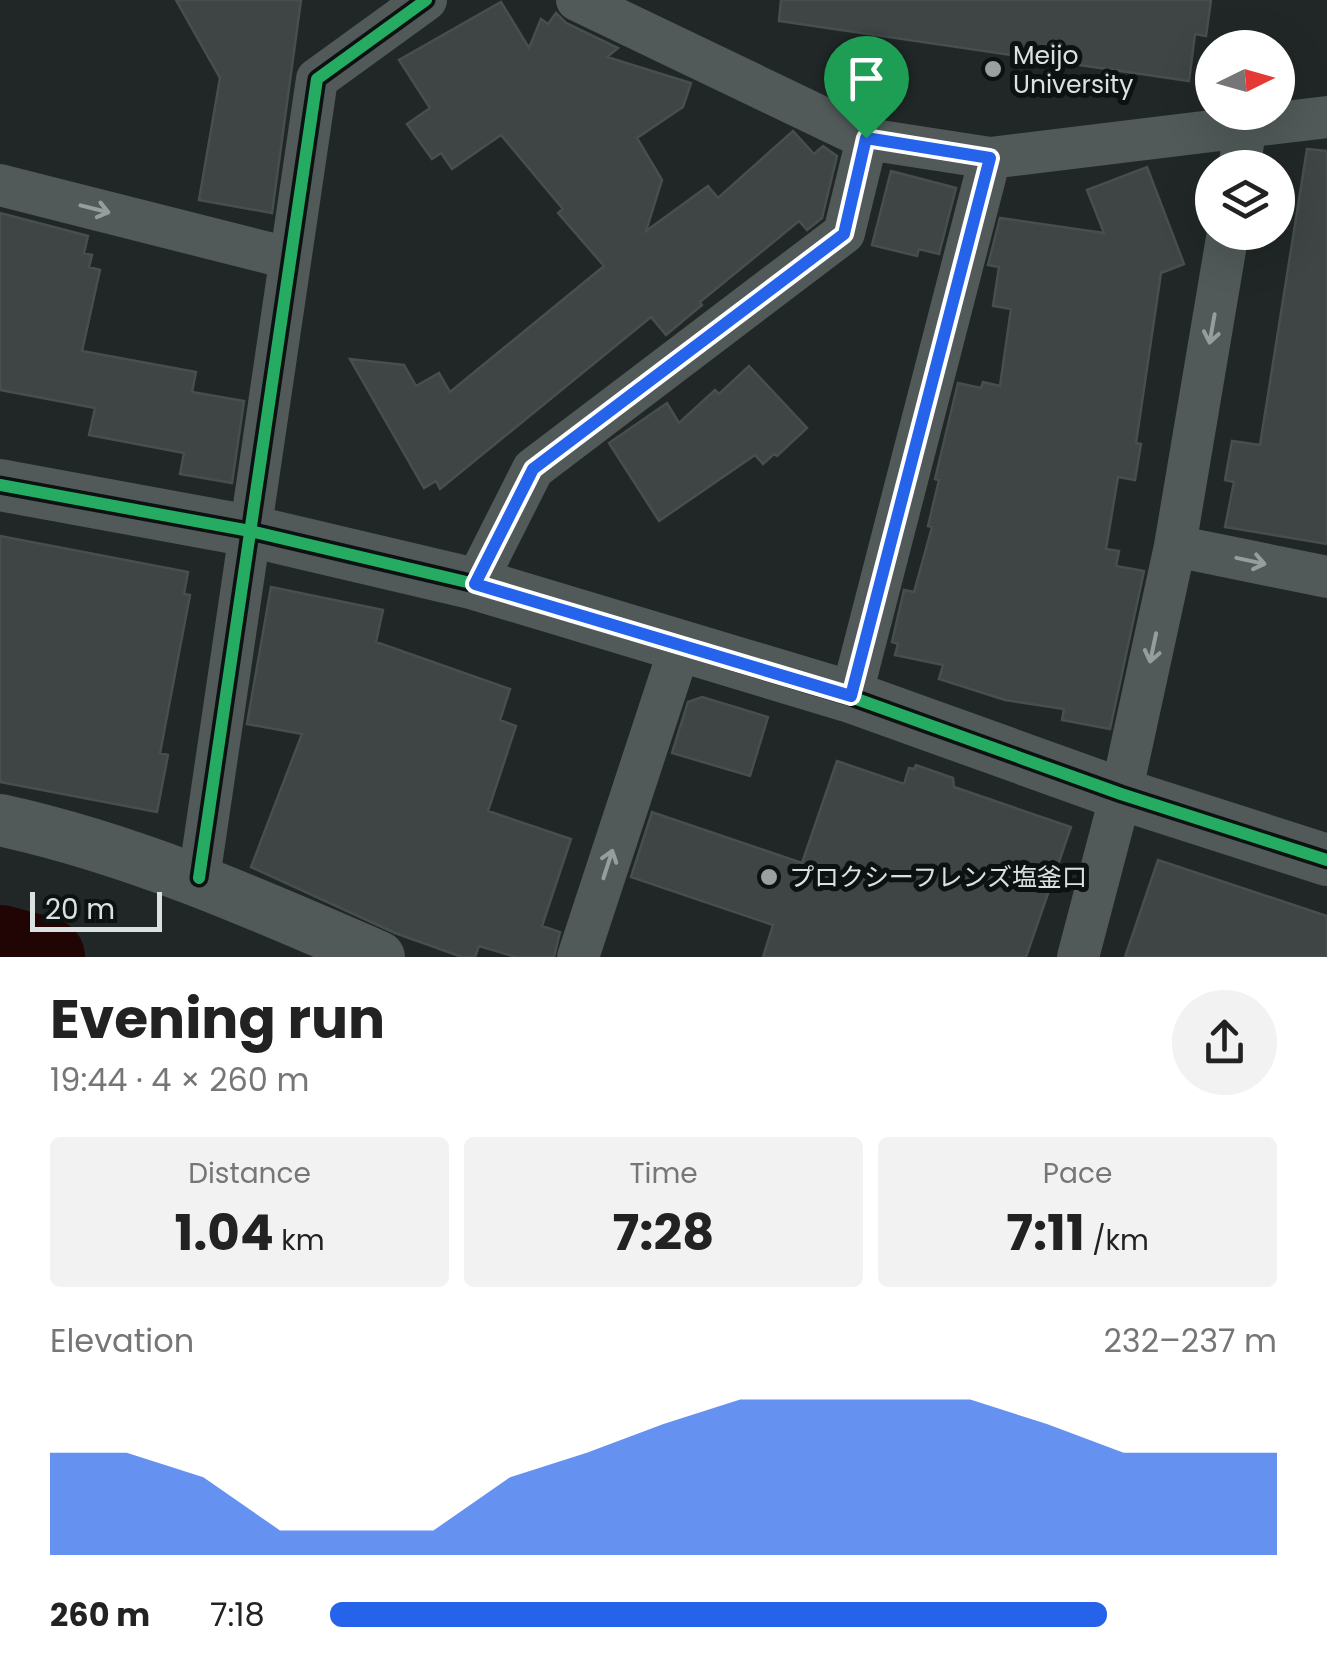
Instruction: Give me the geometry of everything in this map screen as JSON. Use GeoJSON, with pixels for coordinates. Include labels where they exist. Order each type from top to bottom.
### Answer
{"type":"FeatureCollection","features":[{"type":"Feature","properties":{"kind":"street"},"geometry":{"type":"LineString","coordinates":[[200,878],[317,79],[426,0]]}},
{"type":"Feature","properties":{"kind":"street"},"geometry":{"type":"LineString","coordinates":[[576,0],[866,138],[990,158],[1214,130]]}},
{"type":"Feature","properties":{"kind":"street"},"geometry":{"type":"LineString","coordinates":[[1295,121],[1327,117]]}},
{"type":"Feature","properties":{"kind":"street"},"geometry":{"type":"LineString","coordinates":[[475,584],[533,469],[844,234],[866,138]]}},
{"type":"Feature","properties":{"kind":"street"},"geometry":{"type":"LineString","coordinates":[[851,696],[990,158]]}},
{"type":"Feature","properties":{"kind":"street"},"geometry":{"type":"LineString","coordinates":[[0,186],[288,258]]}},
{"type":"Feature","properties":{"kind":"street"},"geometry":{"type":"LineString","coordinates":[[1078,957],[1122,794],[1175,546],[1225,250]]}},
{"type":"Feature","properties":{"kind":"street"},"geometry":{"type":"LineString","coordinates":[[0,485],[250,532],[475,584],[851,696],[1122,794],[1327,860]]}},
{"type":"Feature","properties":{"kind":"street"},"geometry":{"type":"LineString","coordinates":[[1175,546],[1327,577]]}},
{"type":"Feature","properties":{"kind":"street"},"geometry":{"type":"LineString","coordinates":[[578,957],[680,647]]}},
{"type":"Feature","properties":{"kind":"street"},"geometry":{"type":"LineString","coordinates":[[0,820],[55,832],[200,878],[379,957]]}},
{"type":"Feature","properties":{"kind":"building"},"geometry":{"type":"Polygon","coordinates":[[[176,0],[301,0],[272,213],[199,200],[220,78],[176,0]]]}},
{"type":"Feature","properties":{"kind":"building"},"geometry":{"type":"Polygon","coordinates":[[[781,0],[1211,0],[1207,30],[1195,30],[1189,81],[779,21],[781,0]]]}},
{"type":"Feature","properties":{"kind":"building"},"geometry":{"type":"Polygon","coordinates":[[[501,2],[529,48],[541,19],[548,24],[556,13],[566,23],[618,48],[607,57],[691,83],[683,107],[637,138],[662,180],[646,231],[708,186],[718,198],[793,131],[814,154],[823,146],[837,156],[822,218],[807,230],[799,221],[666,335],[651,317],[440,489],[436,481],[424,488],[350,359],[404,365],[416,386],[439,373],[450,392],[604,266],[558,213],[563,209],[501,135],[452,169],[441,153],[432,159],[407,124],[430,108],[399,60],[501,2]]]}},
{"type":"Feature","properties":{"kind":"building"},"geometry":{"type":"Polygon","coordinates":[[[1307,149],[1327,151],[1327,544],[1225,527],[1234,482],[1225,480],[1232,441],[1260,445],[1291,250],[1295,250],[1307,149]]]}},
{"type":"Feature","properties":{"kind":"building"},"geometry":{"type":"Polygon","coordinates":[[[1147,167],[1184,264],[1161,273],[1136,443],[1141,444],[1135,480],[1118,477],[1106,549],[1119,551],[1116,566],[1144,571],[1110,729],[1062,720],[1064,709],[1005,700],[939,679],[943,665],[895,655],[898,644],[892,642],[904,590],[914,592],[932,527],[928,526],[939,480],[935,479],[958,383],[981,388],[983,382],[1000,386],[1011,309],[993,306],[999,267],[988,265],[1000,218],[1104,233],[1087,190],[1147,167]]]}},
{"type":"Feature","properties":{"kind":"building"},"geometry":{"type":"Polygon","coordinates":[[[891,171],[956,188],[939,254],[919,249],[917,256],[872,245],[891,171]]]}},
{"type":"Feature","properties":{"kind":"building"},"geometry":{"type":"Polygon","coordinates":[[[0,213],[88,236],[84,253],[92,255],[89,267],[100,270],[82,351],[196,372],[192,392],[244,401],[232,483],[180,474],[184,453],[89,435],[95,408],[0,390],[0,213]]]}},
{"type":"Feature","properties":{"kind":"building"},"geometry":{"type":"Polygon","coordinates":[[[749,366],[807,428],[777,456],[774,454],[763,464],[755,455],[659,521],[609,443],[667,403],[679,423],[749,366]]]}},
{"type":"Feature","properties":{"kind":"building"},"geometry":{"type":"Polygon","coordinates":[[[0,536],[188,572],[184,594],[190,595],[160,753],[168,755],[157,812],[0,782],[0,536]]]}},
{"type":"Feature","properties":{"kind":"building"},"geometry":{"type":"Polygon","coordinates":[[[271,587],[383,610],[376,642],[510,689],[500,720],[516,726],[488,811],[571,839],[542,926],[560,932],[554,957],[516,957],[479,946],[475,957],[462,957],[395,933],[251,867],[302,734],[247,724],[271,587]]]}},
{"type":"Feature","properties":{"kind":"building"},"geometry":{"type":"Polygon","coordinates":[[[702,697],[768,717],[750,776],[672,753],[688,702],[702,697]]]}},
{"type":"Feature","properties":{"kind":"building"},"geometry":{"type":"Polygon","coordinates":[[[837,761],[904,784],[909,768],[916,765],[953,778],[954,787],[1071,827],[1026,957],[763,957],[773,925],[631,877],[652,812],[802,863],[837,761]]]}},
{"type":"Feature","properties":{"kind":"building"},"geometry":{"type":"Polygon","coordinates":[[[1158,860],[1327,916],[1327,957],[1125,957],[1158,860]]]}},
{"type":"Feature","properties":{"kind":"waterway"},"geometry":{"type":"LineString","coordinates":[[0,945],[45,957]]}},
{"type":"Feature","properties":{"kind":"cycle path"},"geometry":{"type":"LineString","coordinates":[[199,878],[317,79],[426,0]]}},
{"type":"Feature","properties":{"kind":"cycle path"},"geometry":{"type":"LineString","coordinates":[[0,485],[250,531],[475,584],[851,697],[1121,794],[1327,860]]}},
{"type":"Feature","properties":{"kind":"place","name":"Meijo University"},"geometry":{"type":"Point","coordinates":[993,69]}},
{"type":"Feature","properties":{"kind":"place","name":"プロクシーフレンズ塩釜口"},"geometry":{"type":"Point","coordinates":[769,877]}},
{"type":"Feature","properties":{"kind":"route"},"geometry":{"type":"LineString","coordinates":[[866,138],[990,158],[851,696],[475,584],[533,469],[844,234],[866,138]]}}]}
